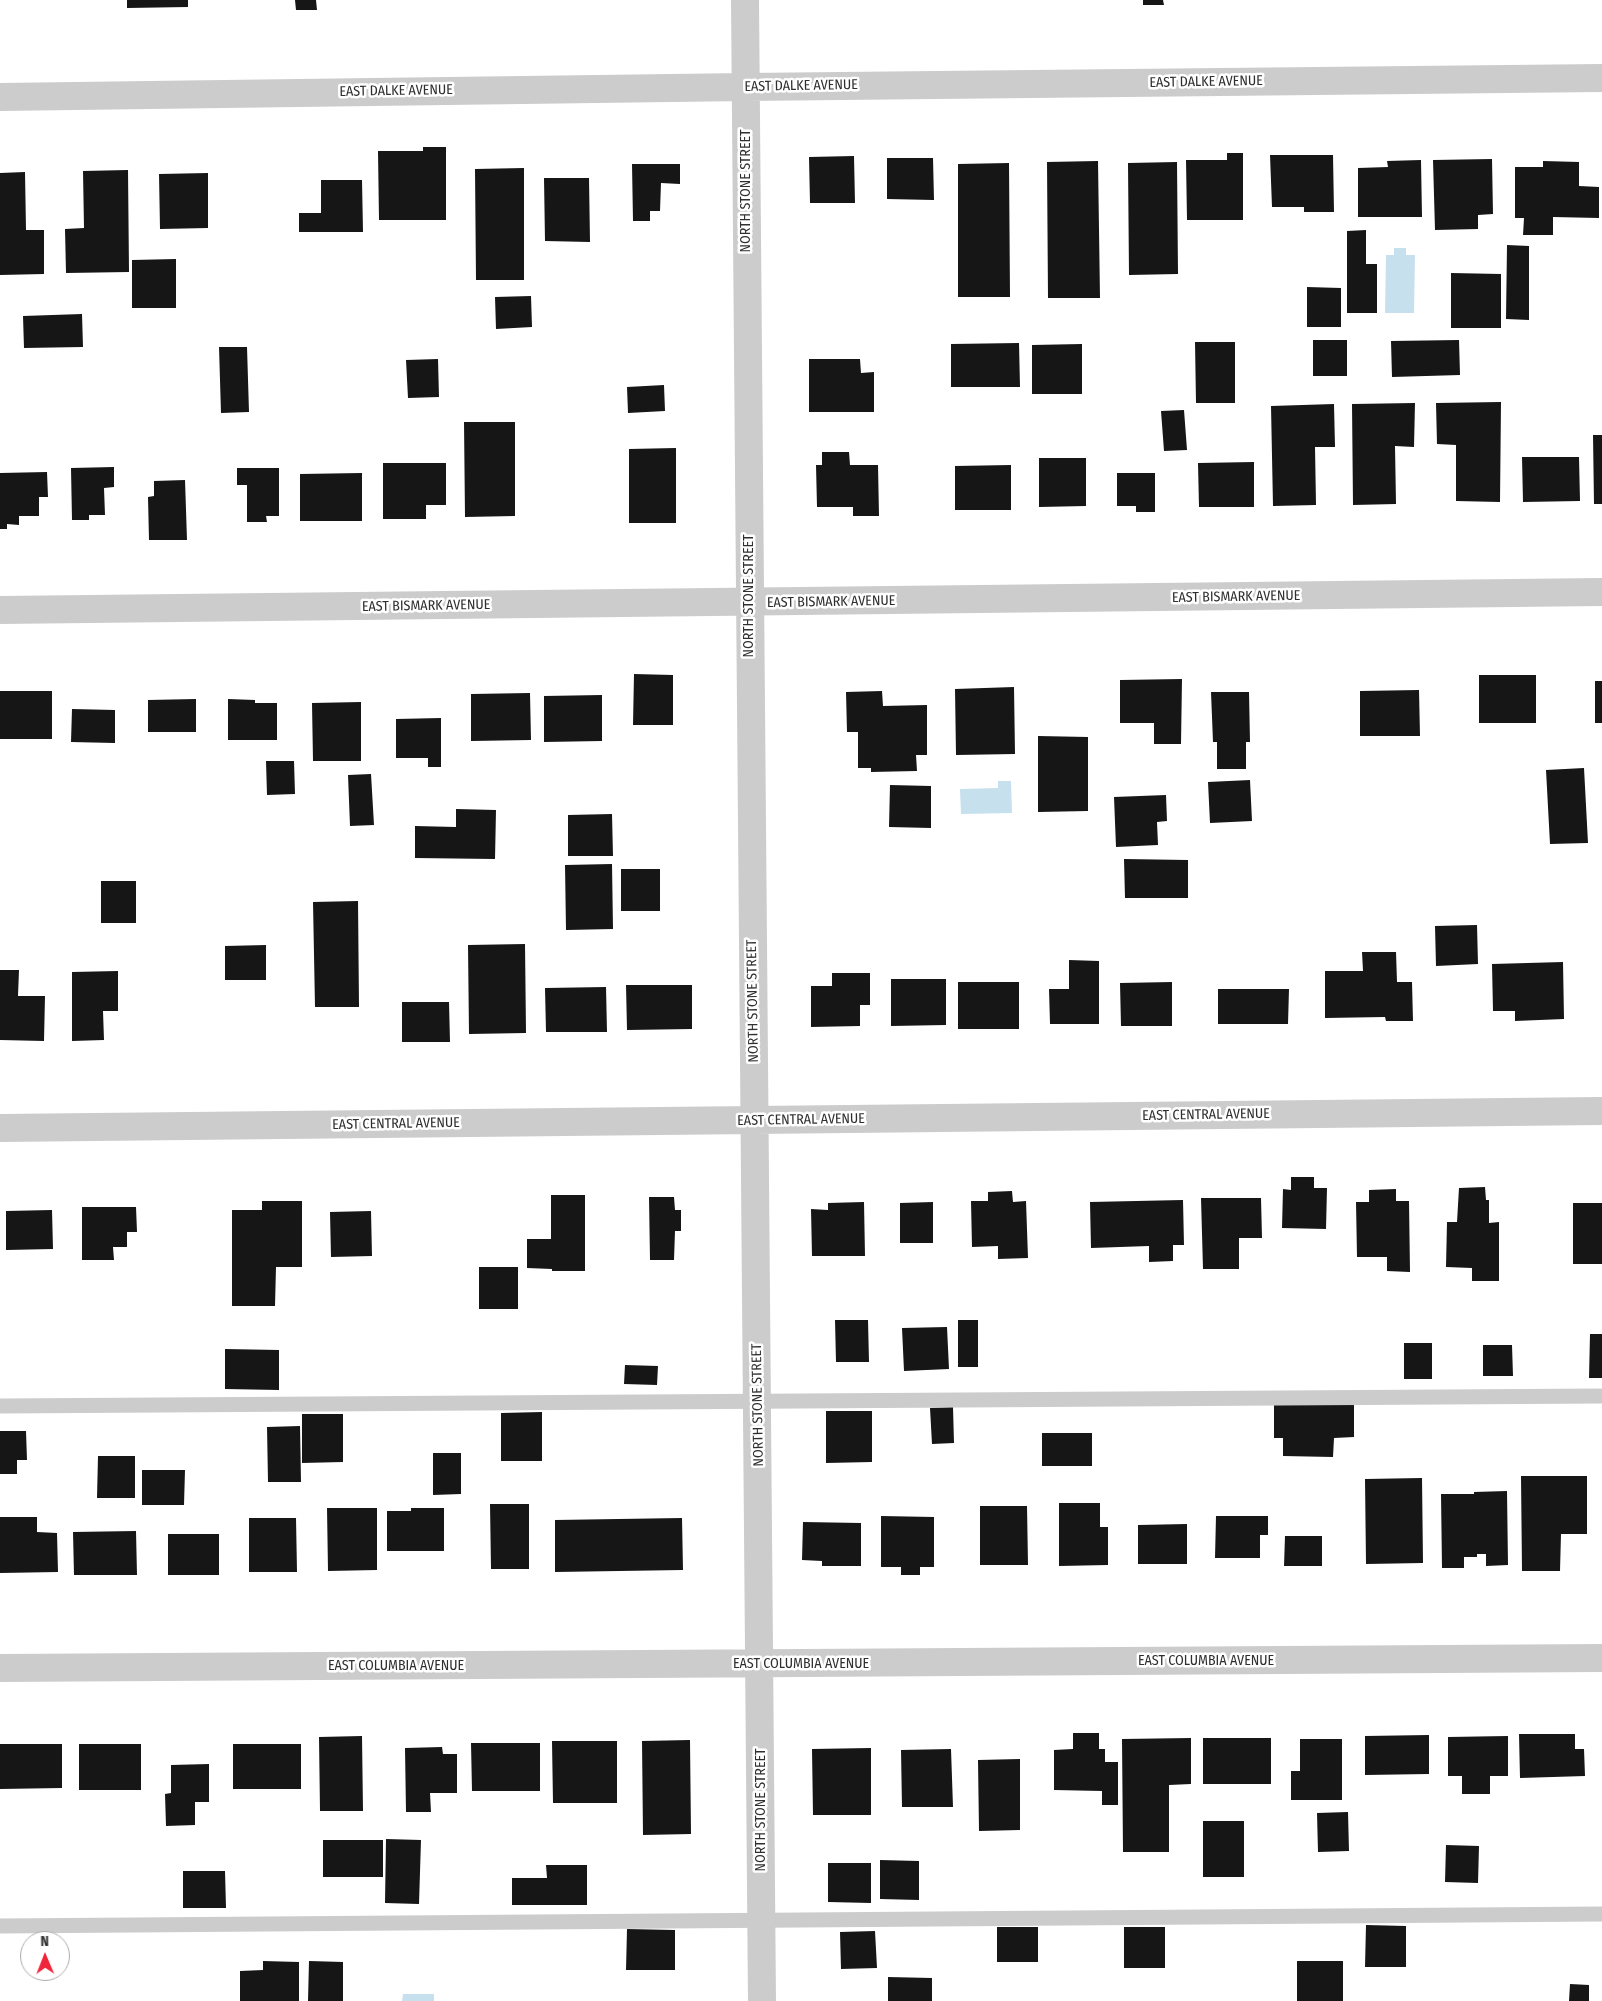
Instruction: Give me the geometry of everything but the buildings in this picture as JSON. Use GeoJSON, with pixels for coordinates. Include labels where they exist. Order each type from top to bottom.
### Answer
{"type":"FeatureCollection","features":[{"type":"Feature","properties":{"kind":"street","name":"NORTH STONE STREET"},"geometry":{"type":"LineString","coordinates":[[745,0],[749,602],[761,1664],[762,2001]]}},
{"type":"Feature","properties":{"kind":"street","name":"EAST DALKE AVENUE"},"geometry":{"type":"LineString","coordinates":[[0,97],[1602,78]]}},
{"type":"Feature","properties":{"kind":"street","name":"EAST BISMARK AVENUE"},"geometry":{"type":"LineString","coordinates":[[0,610],[1602,592]]}},
{"type":"Feature","properties":{"kind":"street","name":"EAST CENTRAL AVENUE"},"geometry":{"type":"LineString","coordinates":[[0,1128],[1602,1110]]}},
{"type":"Feature","properties":{"kind":"street","name":"EAST COLUMBIA AVENUE"},"geometry":{"type":"LineString","coordinates":[[0,1668],[1602,1658]]}},
{"type":"Feature","properties":{"kind":"lane"},"geometry":{"type":"LineString","coordinates":[[0,1406],[1602,1396]]}},
{"type":"Feature","properties":{"kind":"lane"},"geometry":{"type":"LineString","coordinates":[[0,1926],[1602,1914]]}},
{"type":"Feature","properties":{"kind":"water"},"geometry":{"type":"Polygon","coordinates":[[[1394,248],[1406,248],[1406,255],[1415,255],[1414,313],[1385,313],[1386,255],[1394,255],[1394,248]]]}},
{"type":"Feature","properties":{"kind":"water"},"geometry":{"type":"Polygon","coordinates":[[[998,781],[1011,781],[1012,813],[961,814],[960,789],[998,788],[998,781]]]}},
{"type":"Feature","properties":{"kind":"water"},"geometry":{"type":"Polygon","coordinates":[[[403,1994],[434,1994],[434,2001],[402,2001],[403,1994]]]}}]}
